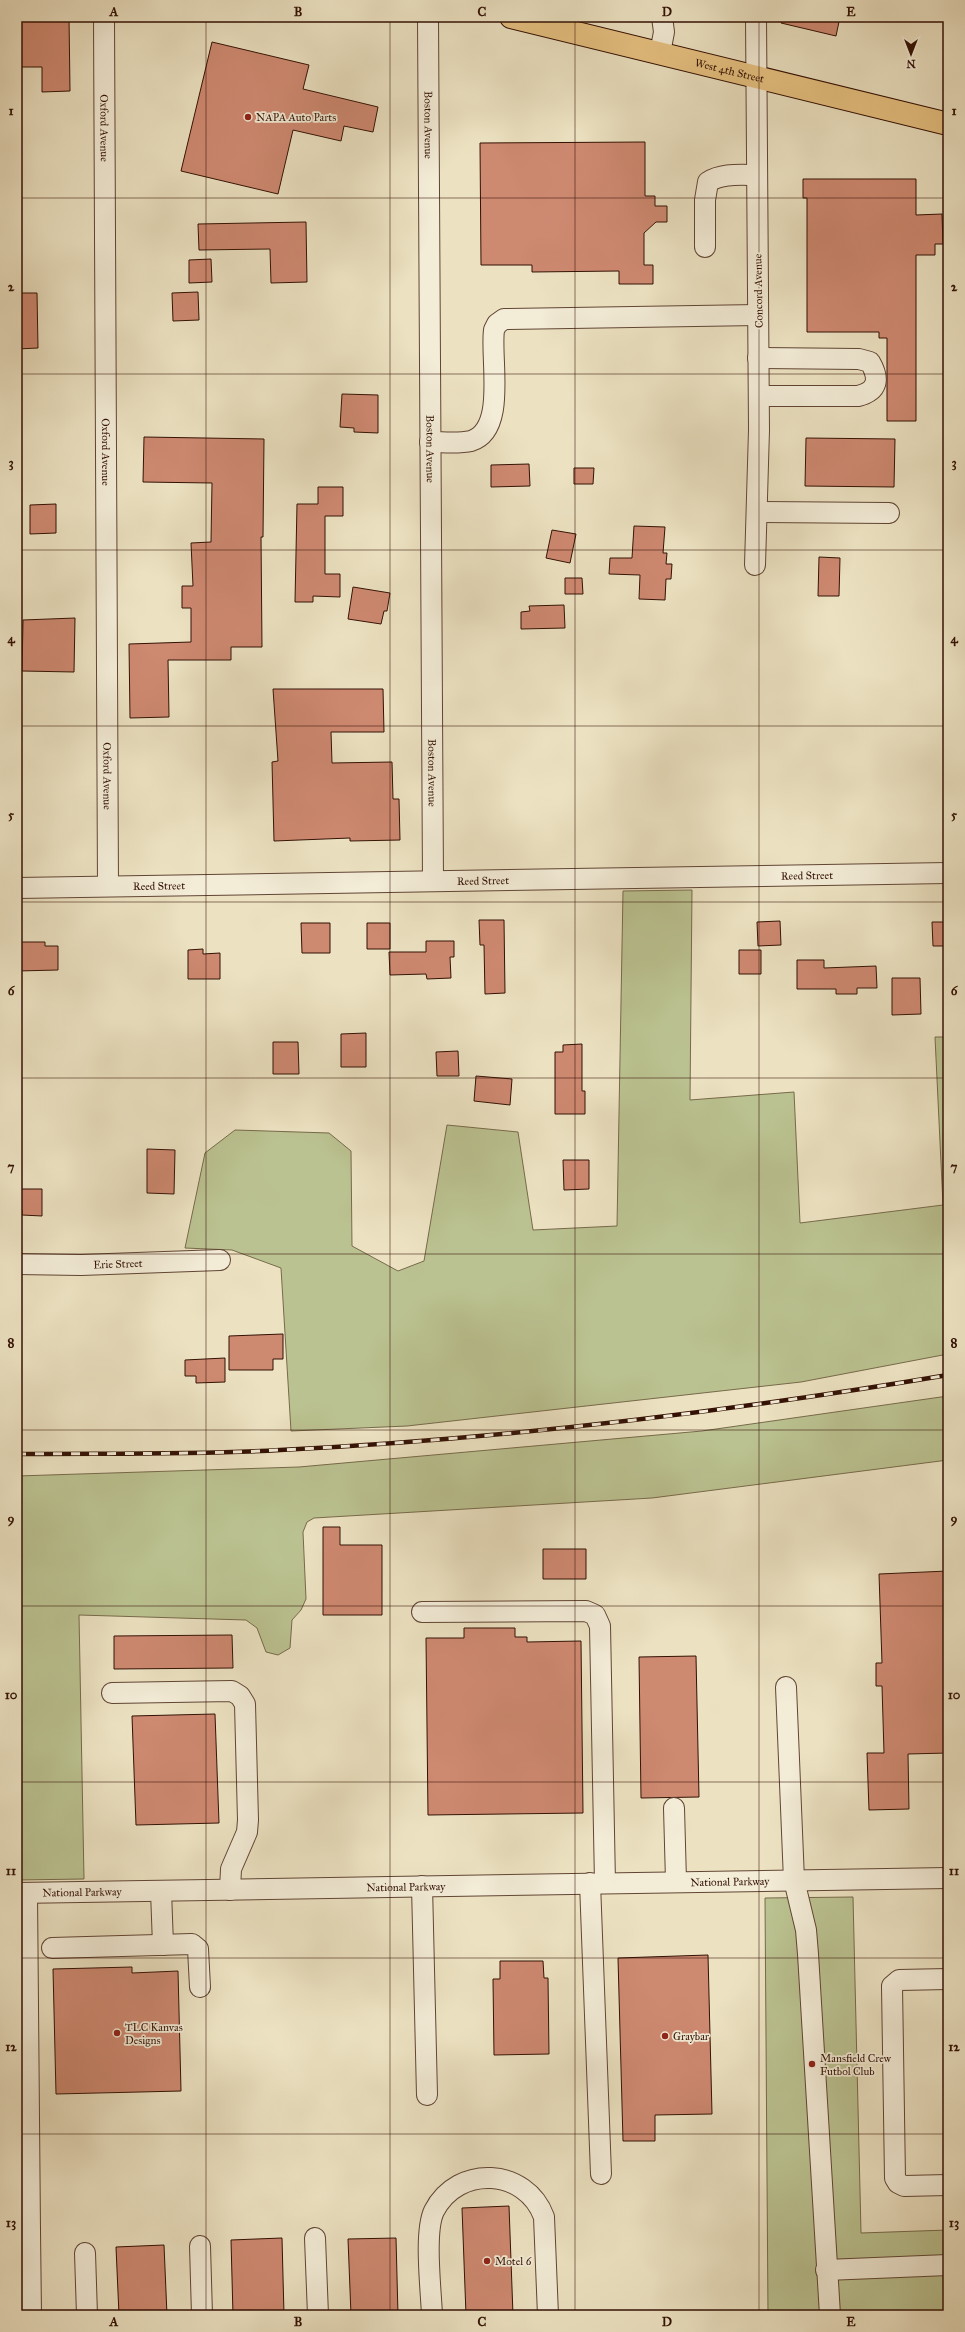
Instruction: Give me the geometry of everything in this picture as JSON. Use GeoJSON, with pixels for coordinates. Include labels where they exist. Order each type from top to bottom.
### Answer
{"type":"FeatureCollection","features":[{"type":"Feature","properties":{"kind":"main road","name":"West 4th Street"},"geometry":{"type":"LineString","coordinates":[[511,17],[554,22],[660,53],[948,124]]}},
{"type":"Feature","properties":{"kind":"street","name":"Oxford Avenue"},"geometry":{"type":"LineString","coordinates":[[104,17],[108,886]]}},
{"type":"Feature","properties":{"kind":"street","name":"Boston Avenue"},"geometry":{"type":"LineString","coordinates":[[428,17],[433,881]]}},
{"type":"Feature","properties":{"kind":"street"},"geometry":{"type":"LineString","coordinates":[[660,53],[664,32],[662,17]]}},
{"type":"Feature","properties":{"kind":"street","name":"Concord Avenue"},"geometry":{"type":"LineString","coordinates":[[755,565],[759,396],[756,175],[756,17]]}},
{"type":"Feature","properties":{"kind":"street"},"geometry":{"type":"LineString","coordinates":[[705,247],[705,200],[708,182],[714,178],[725,176],[756,175]]}},
{"type":"Feature","properties":{"kind":"street"},"geometry":{"type":"LineString","coordinates":[[430,442],[471,440],[482,435],[489,426],[493,409],[494,330],[504,319],[758,315]]}},
{"type":"Feature","properties":{"kind":"street"},"geometry":{"type":"LineString","coordinates":[[758,358],[859,359],[870,362],[876,378],[874,387],[869,394],[858,396],[759,396]]}},
{"type":"Feature","properties":{"kind":"street"},"geometry":{"type":"LineString","coordinates":[[757,512],[889,513]]}},
{"type":"Feature","properties":{"kind":"street","name":"Reed Street"},"geometry":{"type":"LineString","coordinates":[[17,888],[948,873]]}},
{"type":"Feature","properties":{"kind":"street","name":"Erie Street"},"geometry":{"type":"LineString","coordinates":[[17,1264],[81,1265],[220,1260]]}},
{"type":"Feature","properties":{"kind":"street"},"geometry":{"type":"LineString","coordinates":[[422,1612],[586,1611],[595,1615],[600,1626],[597,1883],[602,2174]]}},
{"type":"Feature","properties":{"kind":"street"},"geometry":{"type":"LineString","coordinates":[[786,1687],[794,1880],[806,1930],[830,2315]]}},
{"type":"Feature","properties":{"kind":"street"},"geometry":{"type":"LineString","coordinates":[[112,1693],[232,1691],[240,1696],[245,1704],[248,1820],[247,1832],[232,1869],[230,1890]]}},
{"type":"Feature","properties":{"kind":"street"},"geometry":{"type":"LineString","coordinates":[[674,1808],[676,1881]]}},
{"type":"Feature","properties":{"kind":"street","name":"National Parkway"},"geometry":{"type":"LineString","coordinates":[[22,1893],[676,1881],[948,1878]]}},
{"type":"Feature","properties":{"kind":"street"},"geometry":{"type":"LineString","coordinates":[[422,1886],[427,2095]]}},
{"type":"Feature","properties":{"kind":"street"},"geometry":{"type":"LineString","coordinates":[[162,1890],[163,1945]]}},
{"type":"Feature","properties":{"kind":"street"},"geometry":{"type":"LineString","coordinates":[[22,1893],[23,2231],[31,2315]]}},
{"type":"Feature","properties":{"kind":"street"},"geometry":{"type":"LineString","coordinates":[[52,1948],[196,1945],[198,1949],[200,1987]]}},
{"type":"Feature","properties":{"kind":"street"},"geometry":{"type":"LineString","coordinates":[[948,1979],[899,1980],[892,1986],[896,2178],[898,2184],[904,2186],[948,2185]]}},
{"type":"Feature","properties":{"kind":"street"},"geometry":{"type":"LineString","coordinates":[[432,2315],[429,2230],[434,2212],[444,2197],[456,2187],[474,2179],[489,2178],[507,2180],[521,2186],[540,2205],[544,2217],[548,2315]]}},
{"type":"Feature","properties":{"kind":"street"},"geometry":{"type":"LineString","coordinates":[[315,2238],[318,2315]]}},
{"type":"Feature","properties":{"kind":"street"},"geometry":{"type":"LineString","coordinates":[[200,2246],[202,2315]]}},
{"type":"Feature","properties":{"kind":"street"},"geometry":{"type":"LineString","coordinates":[[86,2253],[88,2315]]}},
{"type":"Feature","properties":{"kind":"street"},"geometry":{"type":"LineString","coordinates":[[826,2270],[948,2265]]}},
{"type":"Feature","properties":{"kind":"green space"},"geometry":{"type":"Polygon","coordinates":[[[692,890],[690,1100],[794,1092],[800,1223],[943,1205],[935,1037],[948,1037],[948,1354],[801,1382],[407,1426],[291,1431],[281,1268],[232,1250],[185,1248],[205,1153],[235,1130],[329,1133],[351,1151],[352,1246],[398,1271],[424,1261],[447,1125],[518,1132],[533,1230],[617,1226],[623,891],[692,890]]]}},
{"type":"Feature","properties":{"kind":"green space"},"geometry":{"type":"Polygon","coordinates":[[[948,1396],[948,1460],[652,1498],[314,1518],[307,1522],[303,1532],[306,1599],[301,1610],[292,1620],[290,1648],[278,1655],[266,1652],[257,1628],[246,1620],[79,1615],[84,1879],[17,1880],[17,1476],[299,1467],[702,1431],[948,1396]]]}},
{"type":"Feature","properties":{"kind":"green space","name":"Mansfield Crew Futbol Club"},"geometry":{"type":"Polygon","coordinates":[[[853,1897],[861,2233],[948,2230],[948,2315],[768,2315],[765,1898],[853,1897]]]}},
{"type":"Feature","properties":{"kind":"building"},"geometry":{"type":"Polygon","coordinates":[[[17,17],[69,17],[70,91],[42,92],[42,67],[17,67],[17,17]]]}},
{"type":"Feature","properties":{"kind":"building"},"geometry":{"type":"Polygon","coordinates":[[[782,17],[840,17],[836,36],[781,23],[782,17]]]}},
{"type":"Feature","properties":{"kind":"building"},"geometry":{"type":"Polygon","coordinates":[[[212,42],[309,65],[303,89],[378,107],[373,132],[344,126],[341,141],[293,130],[278,194],[181,171],[212,42]]]}},
{"type":"Feature","properties":{"kind":"building"},"geometry":{"type":"Polygon","coordinates":[[[645,142],[645,196],[655,196],[655,206],[667,206],[667,222],[656,222],[644,233],[644,265],[653,265],[653,284],[619,284],[619,271],[532,272],[532,265],[481,265],[480,143],[645,142]]]}},
{"type":"Feature","properties":{"kind":"building"},"geometry":{"type":"Polygon","coordinates":[[[803,179],[916,179],[916,215],[942,214],[943,244],[935,244],[935,255],[916,255],[916,421],[887,421],[887,338],[879,338],[879,332],[807,332],[807,198],[803,198],[803,179]]]}},
{"type":"Feature","properties":{"kind":"building"},"geometry":{"type":"Polygon","coordinates":[[[306,222],[307,282],[271,283],[270,249],[199,250],[198,224],[306,222]]]}},
{"type":"Feature","properties":{"kind":"building"},"geometry":{"type":"Polygon","coordinates":[[[211,259],[212,282],[189,283],[189,260],[211,259]]]}},
{"type":"Feature","properties":{"kind":"building"},"geometry":{"type":"Polygon","coordinates":[[[198,292],[199,320],[173,321],[172,293],[198,292]]]}},
{"type":"Feature","properties":{"kind":"building"},"geometry":{"type":"Polygon","coordinates":[[[17,293],[37,293],[38,348],[17,349],[17,293]]]}},
{"type":"Feature","properties":{"kind":"building"},"geometry":{"type":"Polygon","coordinates":[[[342,394],[378,395],[378,433],[354,432],[354,428],[340,427],[342,394]]]}},
{"type":"Feature","properties":{"kind":"building"},"geometry":{"type":"Polygon","coordinates":[[[144,437],[264,439],[263,537],[261,537],[262,647],[231,647],[231,660],[168,660],[169,717],[130,718],[129,644],[191,642],[191,608],[182,608],[182,586],[193,586],[191,543],[211,542],[212,483],[143,482],[144,437]]]}},
{"type":"Feature","properties":{"kind":"building"},"geometry":{"type":"Polygon","coordinates":[[[806,438],[895,439],[894,487],[805,486],[806,438]]]}},
{"type":"Feature","properties":{"kind":"building"},"geometry":{"type":"Polygon","coordinates":[[[529,464],[530,486],[491,487],[491,465],[529,464]]]}},
{"type":"Feature","properties":{"kind":"building"},"geometry":{"type":"Polygon","coordinates":[[[574,468],[594,468],[593,484],[574,484],[574,468]]]}},
{"type":"Feature","properties":{"kind":"building"},"geometry":{"type":"Polygon","coordinates":[[[318,487],[343,487],[343,516],[325,516],[325,574],[340,574],[340,597],[313,596],[313,602],[295,602],[297,504],[318,504],[318,487]]]}},
{"type":"Feature","properties":{"kind":"building"},"geometry":{"type":"Polygon","coordinates":[[[56,504],[56,533],[30,534],[30,505],[56,504]]]}},
{"type":"Feature","properties":{"kind":"building"},"geometry":{"type":"Polygon","coordinates":[[[634,526],[665,527],[663,553],[667,553],[666,564],[672,564],[671,579],[666,579],[665,600],[639,599],[640,575],[609,574],[610,558],[632,558],[634,526]]]}},
{"type":"Feature","properties":{"kind":"building"},"geometry":{"type":"Polygon","coordinates":[[[552,530],[576,534],[570,563],[546,558],[552,530]]]}},
{"type":"Feature","properties":{"kind":"building"},"geometry":{"type":"Polygon","coordinates":[[[819,557],[840,558],[839,596],[818,596],[819,557]]]}},
{"type":"Feature","properties":{"kind":"building"},"geometry":{"type":"Polygon","coordinates":[[[565,578],[582,578],[583,594],[565,594],[565,578]]]}},
{"type":"Feature","properties":{"kind":"building"},"geometry":{"type":"Polygon","coordinates":[[[353,587],[390,593],[387,611],[384,611],[381,624],[348,619],[353,587]]]}},
{"type":"Feature","properties":{"kind":"building"},"geometry":{"type":"Polygon","coordinates":[[[564,605],[565,628],[521,629],[521,612],[530,611],[529,606],[564,605]]]}},
{"type":"Feature","properties":{"kind":"building"},"geometry":{"type":"Polygon","coordinates":[[[75,618],[74,672],[22,671],[23,620],[75,618]]]}},
{"type":"Feature","properties":{"kind":"building"},"geometry":{"type":"Polygon","coordinates":[[[273,689],[383,689],[384,732],[331,732],[332,763],[392,762],[393,799],[399,799],[400,840],[350,841],[350,838],[274,841],[272,762],[278,761],[273,689]]]}},
{"type":"Feature","properties":{"kind":"building"},"geometry":{"type":"Polygon","coordinates":[[[479,920],[504,920],[505,993],[485,994],[484,945],[480,945],[479,920]]]}},
{"type":"Feature","properties":{"kind":"building"},"geometry":{"type":"Polygon","coordinates":[[[780,921],[781,945],[758,946],[757,922],[780,921]]]}},
{"type":"Feature","properties":{"kind":"building"},"geometry":{"type":"Polygon","coordinates":[[[932,922],[948,922],[948,946],[933,946],[932,922]]]}},
{"type":"Feature","properties":{"kind":"building"},"geometry":{"type":"Polygon","coordinates":[[[301,923],[330,923],[330,953],[302,953],[301,923]]]}},
{"type":"Feature","properties":{"kind":"building"},"geometry":{"type":"Polygon","coordinates":[[[367,923],[390,923],[390,949],[367,949],[367,923]]]}},
{"type":"Feature","properties":{"kind":"building"},"geometry":{"type":"Polygon","coordinates":[[[426,941],[454,941],[454,957],[450,957],[451,978],[427,979],[426,974],[390,975],[389,952],[426,952],[426,941]]]}},
{"type":"Feature","properties":{"kind":"building"},"geometry":{"type":"Polygon","coordinates":[[[17,942],[45,942],[45,946],[58,946],[58,970],[17,971],[17,942]]]}},
{"type":"Feature","properties":{"kind":"building"},"geometry":{"type":"Polygon","coordinates":[[[203,949],[203,954],[220,953],[220,979],[188,979],[188,950],[203,949]]]}},
{"type":"Feature","properties":{"kind":"building"},"geometry":{"type":"Polygon","coordinates":[[[739,950],[761,950],[761,974],[739,974],[739,950]]]}},
{"type":"Feature","properties":{"kind":"building"},"geometry":{"type":"Polygon","coordinates":[[[797,960],[824,960],[824,968],[876,966],[877,988],[857,988],[857,994],[836,994],[836,989],[797,989],[797,960]]]}},
{"type":"Feature","properties":{"kind":"building"},"geometry":{"type":"Polygon","coordinates":[[[892,978],[920,978],[921,1014],[892,1015],[892,978]]]}},
{"type":"Feature","properties":{"kind":"building"},"geometry":{"type":"Polygon","coordinates":[[[366,1033],[366,1067],[341,1067],[341,1034],[366,1033]]]}},
{"type":"Feature","properties":{"kind":"building"},"geometry":{"type":"Polygon","coordinates":[[[273,1042],[298,1042],[299,1074],[273,1074],[273,1042]]]}},
{"type":"Feature","properties":{"kind":"building"},"geometry":{"type":"Polygon","coordinates":[[[582,1044],[582,1091],[585,1091],[585,1114],[555,1114],[555,1052],[563,1052],[563,1045],[582,1044]]]}},
{"type":"Feature","properties":{"kind":"building"},"geometry":{"type":"Polygon","coordinates":[[[458,1051],[459,1076],[437,1076],[436,1052],[458,1051]]]}},
{"type":"Feature","properties":{"kind":"building"},"geometry":{"type":"Polygon","coordinates":[[[476,1076],[512,1079],[510,1105],[474,1101],[476,1076]]]}},
{"type":"Feature","properties":{"kind":"building"},"geometry":{"type":"Polygon","coordinates":[[[147,1149],[175,1150],[174,1194],[147,1193],[147,1149]]]}},
{"type":"Feature","properties":{"kind":"building"},"geometry":{"type":"Polygon","coordinates":[[[563,1160],[589,1160],[589,1189],[564,1190],[563,1160]]]}},
{"type":"Feature","properties":{"kind":"building"},"geometry":{"type":"Polygon","coordinates":[[[20,1189],[42,1189],[42,1216],[22,1215],[22,1210],[20,1210],[20,1189]]]}},
{"type":"Feature","properties":{"kind":"building"},"geometry":{"type":"Polygon","coordinates":[[[283,1334],[283,1359],[273,1359],[273,1370],[229,1370],[229,1336],[283,1334]]]}},
{"type":"Feature","properties":{"kind":"building"},"geometry":{"type":"Polygon","coordinates":[[[225,1358],[225,1382],[196,1383],[196,1376],[185,1376],[185,1360],[225,1358]]]}},
{"type":"Feature","properties":{"kind":"building"},"geometry":{"type":"Polygon","coordinates":[[[323,1527],[340,1527],[340,1545],[382,1545],[382,1615],[323,1615],[323,1527]]]}},
{"type":"Feature","properties":{"kind":"building"},"geometry":{"type":"Polygon","coordinates":[[[543,1549],[586,1549],[586,1579],[543,1579],[543,1549]]]}},
{"type":"Feature","properties":{"kind":"building"},"geometry":{"type":"Polygon","coordinates":[[[948,1571],[948,1753],[908,1754],[909,1809],[869,1810],[867,1753],[884,1753],[882,1686],[876,1686],[876,1663],[882,1663],[879,1574],[948,1571]]]}},
{"type":"Feature","properties":{"kind":"building"},"geometry":{"type":"Polygon","coordinates":[[[464,1628],[515,1628],[515,1637],[527,1637],[527,1642],[581,1641],[583,1813],[428,1815],[426,1638],[464,1638],[464,1628]]]}},
{"type":"Feature","properties":{"kind":"building"},"geometry":{"type":"Polygon","coordinates":[[[232,1635],[233,1668],[114,1669],[114,1636],[232,1635]]]}},
{"type":"Feature","properties":{"kind":"building"},"geometry":{"type":"Polygon","coordinates":[[[696,1656],[699,1797],[641,1798],[639,1657],[696,1656]]]}},
{"type":"Feature","properties":{"kind":"building"},"geometry":{"type":"Polygon","coordinates":[[[215,1714],[219,1823],[136,1825],[132,1716],[215,1714]]]}},
{"type":"Feature","properties":{"kind":"building","name":"Graybar"},"geometry":{"type":"Polygon","coordinates":[[[708,1955],[712,2114],[655,2115],[655,2141],[623,2141],[618,1958],[708,1955]]]}},
{"type":"Feature","properties":{"kind":"building"},"geometry":{"type":"Polygon","coordinates":[[[500,1961],[543,1961],[544,1978],[548,1978],[549,2054],[494,2055],[493,1979],[500,1979],[500,1961]]]}},
{"type":"Feature","properties":{"kind":"building","name":"TLC Kanvas Designs"},"geometry":{"type":"Polygon","coordinates":[[[132,1967],[132,1973],[178,1971],[181,2091],[56,2094],[53,1969],[132,1967]]]}},
{"type":"Feature","properties":{"kind":"building","name":"Motel 6"},"geometry":{"type":"Polygon","coordinates":[[[509,2206],[513,2315],[466,2315],[462,2208],[509,2206]]]}},
{"type":"Feature","properties":{"kind":"building"},"geometry":{"type":"Polygon","coordinates":[[[282,2238],[284,2315],[233,2315],[231,2240],[282,2238]]]}},
{"type":"Feature","properties":{"kind":"building"},"geometry":{"type":"Polygon","coordinates":[[[396,2238],[398,2315],[351,2315],[348,2239],[396,2238]]]}},
{"type":"Feature","properties":{"kind":"building"},"geometry":{"type":"Polygon","coordinates":[[[164,2245],[167,2315],[119,2315],[116,2247],[164,2245]]]}},
{"type":"Feature","properties":{"kind":"railway"},"geometry":{"type":"LineString","coordinates":[[17,1454],[247,1452],[448,1439],[699,1412],[782,1401],[948,1375]]}},
{"type":"Feature","properties":{"kind":"place","name":"NAPA Auto Parts"},"geometry":{"type":"Point","coordinates":[248,117]}},
{"type":"Feature","properties":{"kind":"place","name":"TLC Kanvas Designs"},"geometry":{"type":"Point","coordinates":[117,2033]}},
{"type":"Feature","properties":{"kind":"place","name":"Graybar"},"geometry":{"type":"Point","coordinates":[665,2036]}},
{"type":"Feature","properties":{"kind":"place","name":"Mansfield Crew Futbol Club"},"geometry":{"type":"Point","coordinates":[812,2064]}},
{"type":"Feature","properties":{"kind":"place","name":"Motel 6"},"geometry":{"type":"Point","coordinates":[487,2261]}}]}
